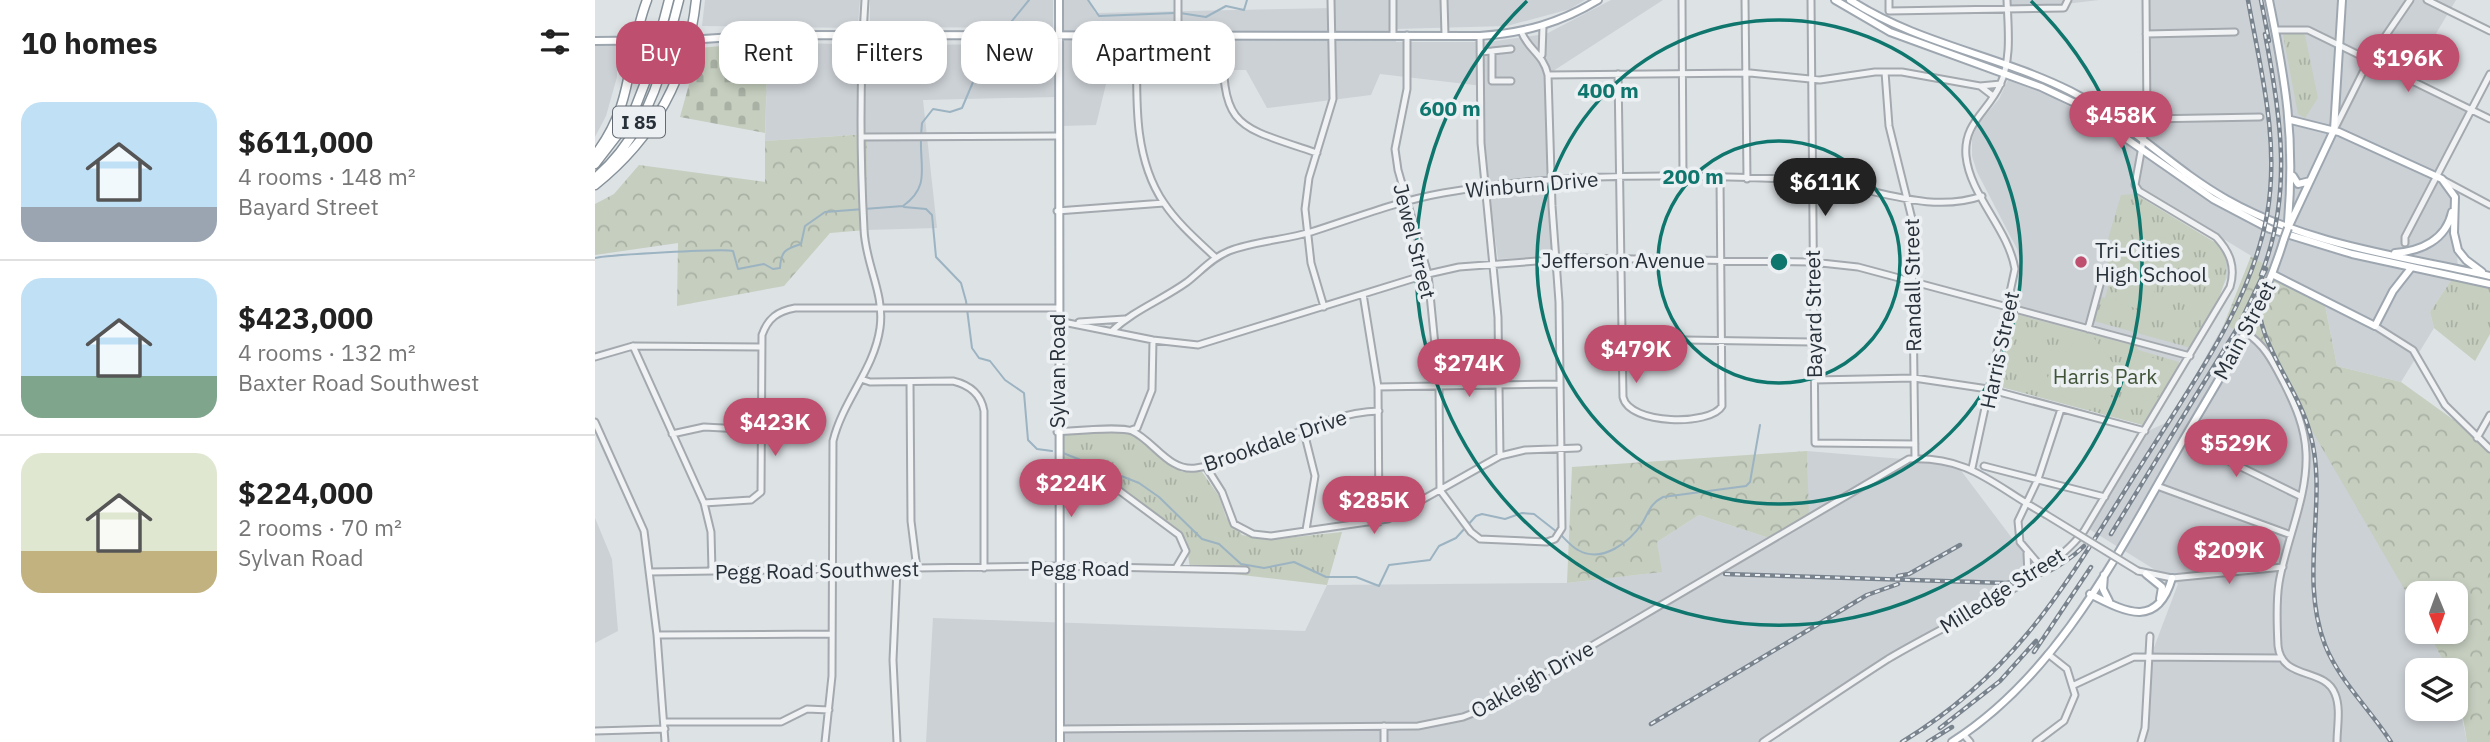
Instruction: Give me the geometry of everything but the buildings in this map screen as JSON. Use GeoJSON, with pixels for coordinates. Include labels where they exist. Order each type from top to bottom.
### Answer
{"type":"FeatureCollection","features":[{"type":"Feature","properties":{"kind":"highway"},"geometry":{"type":"LineString","coordinates":[[640,21],[647,0]]}},
{"type":"Feature","properties":{"kind":"highway","name":"I 85"},"geometry":{"type":"LineString","coordinates":[[595,163],[632,116],[655,57],[669,0]]}},
{"type":"Feature","properties":{"kind":"highway","name":"I 85"},"geometry":{"type":"LineString","coordinates":[[595,178],[614,159],[637,127],[651,99],[679,0]]}},
{"type":"Feature","properties":{"kind":"highway"},"geometry":{"type":"LineString","coordinates":[[693,21],[696,0]]}},
{"type":"Feature","properties":{"kind":"highway"},"geometry":{"type":"LineString","coordinates":[[595,155],[611,131],[626,97],[628,84]]}},
{"type":"Feature","properties":{"kind":"highway"},"geometry":{"type":"LineString","coordinates":[[595,185],[626,158],[652,125],[675,84]]}},
{"type":"Feature","properties":{"kind":"main road","name":"Sylvan Road"},"geometry":{"type":"LineString","coordinates":[[1059,0],[1057,566],[1060,742]]}},
{"type":"Feature","properties":{"kind":"main road"},"geometry":{"type":"LineString","coordinates":[[1235,35],[1480,36],[1543,26],[1569,17],[1598,0]]}},
{"type":"Feature","properties":{"kind":"main road"},"geometry":{"type":"LineString","coordinates":[[1835,0],[1890,32],[2056,85],[2093,104],[2213,200],[2270,229],[2315,244],[2490,284]]}},
{"type":"Feature","properties":{"kind":"main road"},"geometry":{"type":"LineString","coordinates":[[1850,0],[1903,30],[2005,70]]}},
{"type":"Feature","properties":{"kind":"main road","name":"Main Street"},"geometry":{"type":"LineString","coordinates":[[1952,742],[2010,696],[2048,654],[2091,594],[2246,333],[2274,275],[2289,223],[2292,174],[2291,120],[2269,0]]}},
{"type":"Feature","properties":{"kind":"main road"},"geometry":{"type":"LineString","coordinates":[[2289,223],[2335,130],[2342,0]]}},
{"type":"Feature","properties":{"kind":"main road"},"geometry":{"type":"LineString","coordinates":[[705,39],[764,35],[832,35]]}},
{"type":"Feature","properties":{"kind":"main road"},"geometry":{"type":"LineString","coordinates":[[947,35],[1072,35]]}},
{"type":"Feature","properties":{"kind":"main road"},"geometry":{"type":"LineString","coordinates":[[595,41],[616,41]]}},
{"type":"Feature","properties":{"kind":"main road"},"geometry":{"type":"LineString","coordinates":[[2291,120],[2335,130],[2439,178],[2455,197],[2454,233],[2458,250],[2471,264],[2490,276]]}},
{"type":"Feature","properties":{"kind":"main road"},"geometry":{"type":"LineString","coordinates":[[2144,147],[2209,189],[2266,220],[2325,240],[2490,276]]}},
{"type":"Feature","properties":{"kind":"main road"},"geometry":{"type":"LineString","coordinates":[[2292,174],[2298,184],[2310,181]]}},
{"type":"Feature","properties":{"kind":"main road"},"geometry":{"type":"LineString","coordinates":[[2384,253],[2420,248],[2437,239],[2446,228],[2451,216],[2452,202],[2439,178]]}},
{"type":"Feature","properties":{"kind":"main road"},"geometry":{"type":"LineString","coordinates":[[2274,275],[2375,326],[2393,291],[2411,268]]}},
{"type":"Feature","properties":{"kind":"main road"},"geometry":{"type":"LineString","coordinates":[[2105,570],[2104,593],[2115,607]]}},
{"type":"Feature","properties":{"kind":"main road"},"geometry":{"type":"LineString","coordinates":[[2146,574],[2162,587],[2157,604]]}},
{"type":"Feature","properties":{"kind":"main road"},"geometry":{"type":"LineString","coordinates":[[2091,594],[2115,607],[2137,614],[2157,604],[2168,591],[2172,578]]}},
{"type":"Feature","properties":{"kind":"street"},"geometry":{"type":"LineString","coordinates":[[863,21],[865,0]]}},
{"type":"Feature","properties":{"kind":"street"},"geometry":{"type":"LineString","coordinates":[[1178,0],[1178,21]]}},
{"type":"Feature","properties":{"kind":"street"},"geometry":{"type":"LineString","coordinates":[[1324,307],[1311,263],[1306,195],[1332,99],[1331,0]]}},
{"type":"Feature","properties":{"kind":"street"},"geometry":{"type":"LineString","coordinates":[[1393,0],[1393,35]]}},
{"type":"Feature","properties":{"kind":"street"},"geometry":{"type":"LineString","coordinates":[[1444,0],[1445,35]]}},
{"type":"Feature","properties":{"kind":"street"},"geometry":{"type":"LineString","coordinates":[[1682,0],[1683,178]]}},
{"type":"Feature","properties":{"kind":"street"},"geometry":{"type":"LineString","coordinates":[[1745,0],[1747,179]]}},
{"type":"Feature","properties":{"kind":"street","name":"Bayard Street"},"geometry":{"type":"LineString","coordinates":[[1811,0],[1809,80],[1815,443],[1915,444]]}},
{"type":"Feature","properties":{"kind":"street"},"geometry":{"type":"LineString","coordinates":[[1889,0],[1889,11],[2064,8],[2068,0]]}},
{"type":"Feature","properties":{"kind":"street"},"geometry":{"type":"LineString","coordinates":[[1948,0],[1949,9]]}},
{"type":"Feature","properties":{"kind":"street","name":"Harris Street"},"geometry":{"type":"LineString","coordinates":[[1972,468],[2014,279],[2013,259],[1968,165],[1966,143],[1973,121],[2001,84],[2005,70],[2007,0]]}},
{"type":"Feature","properties":{"kind":"street"},"geometry":{"type":"LineString","coordinates":[[2144,147],[2147,119],[2146,0]]}},
{"type":"Feature","properties":{"kind":"street"},"geometry":{"type":"LineString","coordinates":[[2335,130],[2369,60],[2410,0]]}},
{"type":"Feature","properties":{"kind":"street"},"geometry":{"type":"LineString","coordinates":[[2427,0],[2490,31]]}},
{"type":"Feature","properties":{"kind":"street"},"geometry":{"type":"LineString","coordinates":[[1440,490],[1471,532],[1480,539],[1551,541],[1559,536],[1562,528],[1556,258],[1548,75],[1540,43],[1543,26]]}},
{"type":"Feature","properties":{"kind":"street"},"geometry":{"type":"LineString","coordinates":[[2276,30],[2303,29],[2490,119]]}},
{"type":"Feature","properties":{"kind":"street"},"geometry":{"type":"LineString","coordinates":[[1521,31],[1528,44],[1543,58]]}},
{"type":"Feature","properties":{"kind":"street"},"geometry":{"type":"LineString","coordinates":[[2146,34],[2235,32]]}},
{"type":"Feature","properties":{"kind":"street","name":"Jewel Street"},"geometry":{"type":"LineString","coordinates":[[1407,35],[1407,89],[1395,149],[1428,274],[1439,386],[1440,490]]}},
{"type":"Feature","properties":{"kind":"street"},"geometry":{"type":"LineString","coordinates":[[1480,36],[1484,187],[1498,317],[1500,456]]}},
{"type":"Feature","properties":{"kind":"street"},"geometry":{"type":"LineString","coordinates":[[1480,51],[1511,49]]}},
{"type":"Feature","properties":{"kind":"street"},"geometry":{"type":"LineString","coordinates":[[1492,51],[1492,81],[1511,81]]}},
{"type":"Feature","properties":{"kind":"street"},"geometry":{"type":"LineString","coordinates":[[1548,75],[1746,73],[1809,80],[1885,72],[1910,73],[1980,86],[2001,84]]}},
{"type":"Feature","properties":{"kind":"street","name":"Randall Street"},"geometry":{"type":"LineString","coordinates":[[1885,72],[1889,126],[1912,219],[1915,459]]}},
{"type":"Feature","properties":{"kind":"street"},"geometry":{"type":"LineString","coordinates":[[2405,243],[2490,74]]}},
{"type":"Feature","properties":{"kind":"street"},"geometry":{"type":"LineString","coordinates":[[1618,75],[1622,339],[1626,406],[1637,414],[1674,419],[1710,416],[1720,409],[1720,179]]}},
{"type":"Feature","properties":{"kind":"street"},"geometry":{"type":"LineString","coordinates":[[825,742],[832,634],[833,440],[843,409],[876,346],[881,308],[864,230],[862,84]]}},
{"type":"Feature","properties":{"kind":"street"},"geometry":{"type":"LineString","coordinates":[[1138,84],[1140,135],[1150,174],[1164,203],[1216,258]]}},
{"type":"Feature","properties":{"kind":"street"},"geometry":{"type":"LineString","coordinates":[[1223,84],[1237,118],[1259,133],[1317,153]]}},
{"type":"Feature","properties":{"kind":"street"},"geometry":{"type":"LineString","coordinates":[[1980,86],[1993,96]]}},
{"type":"Feature","properties":{"kind":"street"},"geometry":{"type":"LineString","coordinates":[[2147,119],[2260,117]]}},
{"type":"Feature","properties":{"kind":"street"},"geometry":{"type":"LineString","coordinates":[[863,136],[1057,136]]}},
{"type":"Feature","properties":{"kind":"street","name":"Milledge Street"},"geometry":{"type":"LineString","coordinates":[[1763,742],[1888,659],[2043,569],[2074,544],[2105,497],[2190,356],[2229,287],[2233,273],[2231,258],[2216,237],[2137,189],[2136,180],[2144,147]]}},
{"type":"Feature","properties":{"kind":"street","name":"Winburn Drive"},"geometry":{"type":"LineString","coordinates":[[1112,331],[1125,319],[1187,281],[1216,258],[1238,248],[1307,233],[1407,201],[1484,187],[1619,177],[1747,179],[1811,181],[1860,187],[1945,205],[1982,196]]}},
{"type":"Feature","properties":{"kind":"street"},"geometry":{"type":"LineString","coordinates":[[2439,178],[2490,205]]}},
{"type":"Feature","properties":{"kind":"street"},"geometry":{"type":"LineString","coordinates":[[1057,211],[1164,203]]}},
{"type":"Feature","properties":{"kind":"street","name":"Jefferson Avenue"},"geometry":{"type":"LineString","coordinates":[[1057,321],[1153,340],[1205,344],[1428,274],[1492,263],[1556,258],[1812,262],[1857,267],[2190,356]]}},
{"type":"Feature","properties":{"kind":"street"},"geometry":{"type":"LineString","coordinates":[[2088,329],[2104,270]]}},
{"type":"Feature","properties":{"kind":"street"},"geometry":{"type":"LineString","coordinates":[[1363,295],[1380,411],[1379,522]]}},
{"type":"Feature","properties":{"kind":"street"},"geometry":{"type":"LineString","coordinates":[[704,503],[751,500],[759,495],[761,347],[767,324],[785,310],[1057,308]]}},
{"type":"Feature","properties":{"kind":"street"},"geometry":{"type":"LineString","coordinates":[[1075,323],[1125,319]]}},
{"type":"Feature","properties":{"kind":"street"},"geometry":{"type":"LineString","coordinates":[[2375,326],[2413,350],[2445,405],[2490,449]]}},
{"type":"Feature","properties":{"kind":"street"},"geometry":{"type":"LineString","coordinates":[[2246,333],[2262,344],[2270,356],[2299,415],[2306,453],[2300,496],[2278,598],[2279,646],[2282,658],[2294,670],[2320,679],[2332,688],[2337,704],[2337,742]]}},
{"type":"Feature","properties":{"kind":"street"},"geometry":{"type":"LineString","coordinates":[[1622,339],[1813,342]]}},
{"type":"Feature","properties":{"kind":"street"},"geometry":{"type":"LineString","coordinates":[[1057,432],[1137,428],[1152,390],[1153,340]]}},
{"type":"Feature","properties":{"kind":"street"},"geometry":{"type":"LineString","coordinates":[[595,357],[633,346],[761,347]]}},
{"type":"Feature","properties":{"kind":"street"},"geometry":{"type":"LineString","coordinates":[[633,346],[704,503],[711,533],[712,571]]}},
{"type":"Feature","properties":{"kind":"street"},"geometry":{"type":"LineString","coordinates":[[1814,380],[1914,378],[1991,390],[2145,431]]}},
{"type":"Feature","properties":{"kind":"street"},"geometry":{"type":"LineString","coordinates":[[861,379],[870,382],[953,381],[963,383],[974,392],[984,411],[984,568]]}},
{"type":"Feature","properties":{"kind":"street"},"geometry":{"type":"LineString","coordinates":[[910,382],[911,520],[917,569]]}},
{"type":"Feature","properties":{"kind":"street"},"geometry":{"type":"LineString","coordinates":[[1378,387],[1560,384]]}},
{"type":"Feature","properties":{"kind":"street"},"geometry":{"type":"LineString","coordinates":[[2043,569],[2028,553],[2018,533],[2020,513],[2038,479],[2061,408]]}},
{"type":"Feature","properties":{"kind":"street","name":"Brookdale Drive"},"geometry":{"type":"LineString","coordinates":[[1131,430],[1176,465],[1190,468],[1304,432],[1349,413],[1380,411]]}},
{"type":"Feature","properties":{"kind":"street"},"geometry":{"type":"LineString","coordinates":[[2477,438],[2490,415]]}},
{"type":"Feature","properties":{"kind":"street"},"geometry":{"type":"LineString","coordinates":[[595,422],[641,519],[657,635],[665,742]]}},
{"type":"Feature","properties":{"kind":"street"},"geometry":{"type":"LineString","coordinates":[[672,434],[704,427],[761,430]]}},
{"type":"Feature","properties":{"kind":"street"},"geometry":{"type":"LineString","coordinates":[[1304,432],[1315,476],[1306,530]]}},
{"type":"Feature","properties":{"kind":"street"},"geometry":{"type":"LineString","coordinates":[[2184,439],[2300,496]]}},
{"type":"Feature","properties":{"kind":"street"},"geometry":{"type":"LineString","coordinates":[[1205,465],[1222,492],[1230,517],[1240,529],[1261,536],[1379,522],[1403,514],[1500,456],[1525,450],[1579,448]]}},
{"type":"Feature","properties":{"kind":"street"},"geometry":{"type":"LineString","coordinates":[[1915,459],[1951,460],[1972,468],[2025,503],[2146,574],[2172,578],[2283,567]]}},
{"type":"Feature","properties":{"kind":"street","name":"Oakleigh Drive"},"geometry":{"type":"LineString","coordinates":[[1060,729],[1384,726],[1439,723],[1486,708],[1915,459]]}},
{"type":"Feature","properties":{"kind":"street"},"geometry":{"type":"LineString","coordinates":[[1984,466],[2105,497]]}},
{"type":"Feature","properties":{"kind":"street"},"geometry":{"type":"LineString","coordinates":[[1057,471],[1113,486],[1179,535],[1186,551],[1176,568]]}},
{"type":"Feature","properties":{"kind":"street"},"geometry":{"type":"LineString","coordinates":[[2157,486],[2291,535]]}},
{"type":"Feature","properties":{"kind":"street"},"geometry":{"type":"LineString","coordinates":[[2020,513],[2042,512]]}},
{"type":"Feature","properties":{"kind":"street"},"geometry":{"type":"LineString","coordinates":[[2028,553],[2028,578]]}},
{"type":"Feature","properties":{"kind":"street","name":"Pegg Road"},"geometry":{"type":"LineString","coordinates":[[984,568],[1057,566],[1246,570]]}},
{"type":"Feature","properties":{"kind":"street","name":"Pegg Road Southwest"},"geometry":{"type":"LineString","coordinates":[[649,572],[984,568]]}},
{"type":"Feature","properties":{"kind":"street"},"geometry":{"type":"LineString","coordinates":[[897,569],[893,660],[897,742]]}},
{"type":"Feature","properties":{"kind":"street"},"geometry":{"type":"LineString","coordinates":[[657,635],[832,634]]}},
{"type":"Feature","properties":{"kind":"street"},"geometry":{"type":"LineString","coordinates":[[2141,742],[2145,728],[2150,636]]}},
{"type":"Feature","properties":{"kind":"street"},"geometry":{"type":"LineString","coordinates":[[2036,742],[2058,726],[2070,713],[2074,685],[2067,669],[2048,654]]}},
{"type":"Feature","properties":{"kind":"street"},"geometry":{"type":"LineString","coordinates":[[2074,685],[2134,657],[2282,658]]}},
{"type":"Feature","properties":{"kind":"street"},"geometry":{"type":"LineString","coordinates":[[595,731],[664,725],[781,722],[807,709],[829,710]]}},
{"type":"Feature","properties":{"kind":"street"},"geometry":{"type":"LineString","coordinates":[[1384,726],[1384,742]]}},
{"type":"Feature","properties":{"kind":"street"},"geometry":{"type":"LineString","coordinates":[[1964,735],[1970,742]]}},
{"type":"Feature","properties":{"kind":"shaded area"},"geometry":{"type":"Polygon","coordinates":[[[705,0],[860,0],[858,21],[832,21],[832,28],[818,28],[818,21],[719,21],[719,26],[705,26],[705,21],[703,21],[705,0]]]}},
{"type":"Feature","properties":{"kind":"shaded area"},"geometry":{"type":"Polygon","coordinates":[[[870,0],[1053,0],[1053,21],[961,21],[961,27],[947,27],[947,21],[870,21],[870,0]]]}},
{"type":"Feature","properties":{"kind":"shaded area"},"geometry":{"type":"Polygon","coordinates":[[[1062,0],[1089,0],[1095,13],[1333,8],[1333,0],[1585,0],[1570,9],[1507,26],[1395,29],[1396,42],[1488,42],[1546,34],[1611,0],[1663,0],[1550,73],[1556,257],[1498,259],[1485,163],[1483,86],[1380,74],[1371,95],[1267,108],[1246,70],[1235,70],[1235,21],[1072,21],[1072,84],[1106,84],[1096,125],[1061,126],[1062,0]]]}},
{"type":"Feature","properties":{"kind":"shaded area"},"geometry":{"type":"Polygon","coordinates":[[[2007,0],[2099,0],[2008,11],[2007,0]]]}},
{"type":"Feature","properties":{"kind":"shaded area"},"geometry":{"type":"Polygon","coordinates":[[[2144,0],[2456,0],[2431,42],[2402,81],[2472,109],[2435,173],[2453,180],[2458,270],[2430,312],[2434,328],[2401,382],[2337,366],[2324,300],[2141,189],[2139,185],[2151,121],[2144,0]]]}},
{"type":"Feature","properties":{"kind":"shaded area"},"geometry":{"type":"Polygon","coordinates":[[[616,38],[616,81],[606,116],[595,137],[595,39],[616,38]]]}},
{"type":"Feature","properties":{"kind":"shaded area"},"geometry":{"type":"Polygon","coordinates":[[[818,43],[832,44],[832,84],[947,84],[947,45],[961,45],[961,84],[1055,84],[1055,97],[923,100],[937,228],[866,230],[866,134],[765,141],[767,84],[818,84],[818,43]]]}},
{"type":"Feature","properties":{"kind":"shaded area"},"geometry":{"type":"Polygon","coordinates":[[[2008,80],[2052,97],[2094,120],[2138,152],[2131,180],[2135,194],[2228,263],[2227,278],[2191,348],[2179,362],[2175,375],[2143,425],[1994,385],[2022,272],[2017,249],[1977,172],[1972,156],[1972,139],[1977,125],[1999,99],[2008,80]]]}},
{"type":"Feature","properties":{"kind":"shaded area"},"geometry":{"type":"Polygon","coordinates":[[[2224,324],[2262,344],[2405,588],[2405,644],[2434,644],[2442,658],[2405,658],[2405,721],[2463,721],[2467,742],[2146,742],[2150,658],[2178,584],[2089,529],[2150,430],[2170,421],[2224,324]]]}},
{"type":"Feature","properties":{"kind":"shaded area"},"geometry":{"type":"Polygon","coordinates":[[[1807,451],[1915,460],[1953,460],[2039,574],[2026,576],[1764,742],[926,742],[933,618],[1305,631],[1327,585],[1567,583],[1661,572],[1657,542],[1699,515],[1775,540],[1808,517],[1807,451]]]}},
{"type":"Feature","properties":{"kind":"shaded area"},"geometry":{"type":"Polygon","coordinates":[[[595,518],[612,559],[618,631],[595,643],[595,518]]]}},
{"type":"Feature","properties":{"kind":"green space"},"geometry":{"type":"Polygon","coordinates":[[[2295,31],[2305,35],[2318,98],[2305,118],[2298,114],[2283,35],[2295,31]]]}},
{"type":"Feature","properties":{"kind":"green space"},"geometry":{"type":"Polygon","coordinates":[[[719,46],[719,84],[767,84],[765,133],[680,117],[689,84],[705,84],[705,47],[719,46]]]}},
{"type":"Feature","properties":{"kind":"green space"},"geometry":{"type":"Polygon","coordinates":[[[867,134],[866,230],[830,233],[784,286],[677,306],[678,243],[595,255],[595,204],[614,194],[639,165],[765,182],[765,141],[867,134]]]}},
{"type":"Feature","properties":{"kind":"green space","name":"Harris Park"},"geometry":{"type":"Polygon","coordinates":[[[2135,194],[2221,246],[2226,258],[2224,285],[2191,348],[2094,321],[2101,297],[2105,298],[2113,270],[2106,268],[2113,241],[2108,239],[2121,195],[2135,194]]]}},
{"type":"Feature","properties":{"kind":"green space"},"geometry":{"type":"Polygon","coordinates":[[[2136,230],[2169,240],[2149,312],[2115,302],[2136,230]]]}},
{"type":"Feature","properties":{"kind":"green space"},"geometry":{"type":"Polygon","coordinates":[[[2251,256],[2324,300],[2337,366],[2401,382],[2490,446],[2490,742],[2467,742],[2464,721],[2468,721],[2468,658],[2442,658],[2434,644],[2468,644],[2468,581],[2405,581],[2405,590],[2262,345],[2224,324],[2251,256]]]}},
{"type":"Feature","properties":{"kind":"green space"},"geometry":{"type":"Polygon","coordinates":[[[2458,270],[2490,278],[2490,334],[2475,361],[2434,328],[2430,312],[2458,270]]]}},
{"type":"Feature","properties":{"kind":"green space","name":"Harris Park"},"geometry":{"type":"Polygon","coordinates":[[[2011,313],[2137,346],[2138,350],[2179,362],[2175,375],[2143,425],[1994,385],[2011,313]]]}},
{"type":"Feature","properties":{"kind":"green space"},"geometry":{"type":"Polygon","coordinates":[[[2083,335],[2094,338],[2128,383],[2097,401],[2075,401],[2044,383],[2061,356],[2083,335]]]}},
{"type":"Feature","properties":{"kind":"green space"},"geometry":{"type":"Polygon","coordinates":[[[2134,351],[2170,364],[2168,380],[2151,404],[2132,380],[2130,367],[2134,351]]]}},
{"type":"Feature","properties":{"kind":"green space"},"geometry":{"type":"Polygon","coordinates":[[[1059,432],[1132,433],[1182,472],[1202,472],[1219,496],[1226,517],[1242,535],[1268,540],[1342,532],[1327,585],[1190,569],[1186,539],[1101,477],[1058,467],[1059,432]]]}},
{"type":"Feature","properties":{"kind":"green space"},"geometry":{"type":"Polygon","coordinates":[[[1807,451],[1809,517],[1775,540],[1699,515],[1657,542],[1662,572],[1567,583],[1572,467],[1807,451]]]}},
{"type":"Feature","properties":{"kind":"green space"},"geometry":{"type":"Polygon","coordinates":[[[1138,472],[1141,477],[1150,481],[1140,497],[1137,492],[1127,488],[1138,472]]]}},
{"type":"Feature","properties":{"kind":"waterway"},"geometry":{"type":"LineString","coordinates":[[1012,21],[1029,0]]}},
{"type":"Feature","properties":{"kind":"waterway"},"geometry":{"type":"LineString","coordinates":[[1088,0],[1099,16],[1175,13]]}},
{"type":"Feature","properties":{"kind":"waterway"},"geometry":{"type":"LineString","coordinates":[[1180,13],[1206,17],[1226,6],[1244,10],[1247,0]]}},
{"type":"Feature","properties":{"kind":"waterway"},"geometry":{"type":"LineString","coordinates":[[921,135],[922,123],[933,109],[950,112],[962,108],[972,84]]}},
{"type":"Feature","properties":{"kind":"waterway"},"geometry":{"type":"LineString","coordinates":[[595,258],[725,250],[733,251],[738,269],[764,264],[773,269],[780,268],[785,251],[801,244],[805,226],[825,212],[903,206],[911,199],[917,192],[922,176],[921,140]]}},
{"type":"Feature","properties":{"kind":"waterway"},"geometry":{"type":"LineString","coordinates":[[904,207],[926,209],[932,215],[936,257],[961,283],[972,348],[979,358],[990,361],[1005,380],[1024,393],[1028,440],[1037,449],[1052,451]]}},
{"type":"Feature","properties":{"kind":"waterway"},"geometry":{"type":"LineString","coordinates":[[1561,535],[1576,549],[1587,554],[1606,553],[1631,537],[1653,505],[1663,497],[1746,486],[1750,482],[1760,425]]}},
{"type":"Feature","properties":{"kind":"waterway"},"geometry":{"type":"LineString","coordinates":[[1063,453],[1139,483],[1159,497],[1202,539],[1219,544],[1241,564],[1264,568],[1294,562],[1326,577],[1356,577],[1379,586],[1389,565],[1430,560],[1439,546],[1456,538],[1476,516],[1482,514],[1505,519],[1522,513],[1534,514],[1557,532]]}},
{"type":"Feature","properties":{"kind":"railway"},"geometry":{"type":"LineString","coordinates":[[1902,742],[1945,713],[1983,681],[2015,648],[2044,612],[2097,536],[2185,396],[2235,309],[2259,247],[2270,188],[2267,107],[2248,0]]}},
{"type":"Feature","properties":{"kind":"railway"},"geometry":{"type":"LineString","coordinates":[[2261,0],[2269,41]]}},
{"type":"Feature","properties":{"kind":"railway"},"geometry":{"type":"LineString","coordinates":[[2261,275],[2271,245],[2281,185],[2276,95],[2265,34]]}},
{"type":"Feature","properties":{"kind":"railway"},"geometry":{"type":"LineString","coordinates":[[2111,534],[2238,327],[2266,269]]}},
{"type":"Feature","properties":{"kind":"railway"},"geometry":{"type":"LineString","coordinates":[[2258,289],[2259,308],[2269,345],[2304,415],[2315,458],[2317,484],[2313,565],[2317,618],[2331,658],[2391,742]]}},
{"type":"Feature","properties":{"kind":"railway"},"geometry":{"type":"LineString","coordinates":[[1898,576],[1909,574],[1960,545]]}},
{"type":"Feature","properties":{"kind":"railway"},"geometry":{"type":"LineString","coordinates":[[1725,574],[2006,583],[2048,572],[2084,546]]}},
{"type":"Feature","properties":{"kind":"railway"},"geometry":{"type":"LineString","coordinates":[[2034,652],[2091,567]]}},
{"type":"Feature","properties":{"kind":"railway"},"geometry":{"type":"LineString","coordinates":[[1651,724],[1867,595],[1898,584]]}},
{"type":"Feature","properties":{"kind":"railway"},"geometry":{"type":"LineString","coordinates":[[1940,728],[2000,681],[2036,641]]}},
{"type":"Feature","properties":{"kind":"railway"},"geometry":{"type":"LineString","coordinates":[[1928,742],[1952,727]]}},
{"type":"Feature","properties":{"kind":"place","name":"Tri-Cities High School"},"geometry":{"type":"Point","coordinates":[2081,262]}}]}
